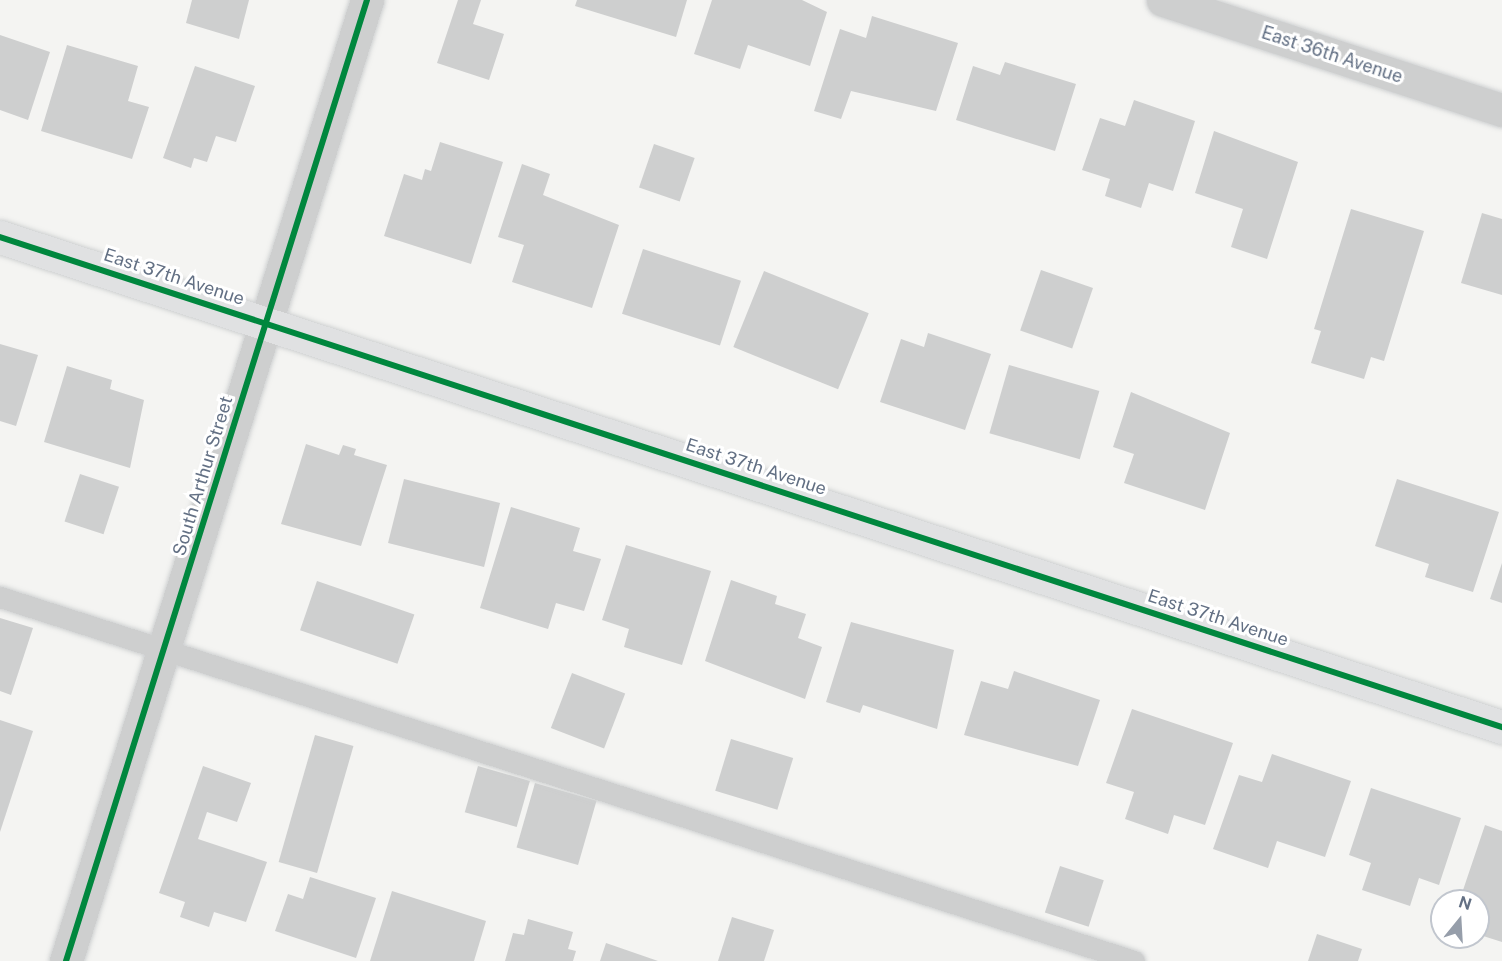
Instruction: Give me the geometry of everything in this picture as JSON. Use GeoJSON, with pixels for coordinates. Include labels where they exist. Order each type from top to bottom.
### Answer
{"type":"FeatureCollection","features":[{"type":"Feature","properties":{"kind":"street","name":"South Arthur Street"},"geometry":{"type":"LineString","coordinates":[[66,961],[367,0]]}},
{"type":"Feature","properties":{"kind":"street","name":"East 36th Avenue"},"geometry":{"type":"LineString","coordinates":[[1163,0],[1502,110]]}},
{"type":"Feature","properties":{"kind":"street","name":"East 37th Avenue"},"geometry":{"type":"LineString","coordinates":[[0,237],[1502,727]]}},
{"type":"Feature","properties":{"kind":"lane"},"geometry":{"type":"LineString","coordinates":[[0,597],[1134,961]]}},
{"type":"Feature","properties":{"kind":"building"},"geometry":{"type":"Polygon","coordinates":[[[192,0],[249,0],[239,39],[186,23],[192,0]]]}},
{"type":"Feature","properties":{"kind":"building"},"geometry":{"type":"Polygon","coordinates":[[[458,0],[481,0],[473,24],[504,34],[489,80],[437,63],[458,0]]]}},
{"type":"Feature","properties":{"kind":"building"},"geometry":{"type":"Polygon","coordinates":[[[577,0],[687,0],[676,37],[575,6],[577,0]]]}},
{"type":"Feature","properties":{"kind":"building"},"geometry":{"type":"Polygon","coordinates":[[[712,0],[802,0],[827,12],[810,66],[748,45],[740,69],[694,54],[712,0]]]}},
{"type":"Feature","properties":{"kind":"building"},"geometry":{"type":"Polygon","coordinates":[[[872,16],[958,43],[936,111],[851,91],[841,119],[814,111],[840,29],[866,38],[872,16]]]}},
{"type":"Feature","properties":{"kind":"building"},"geometry":{"type":"Polygon","coordinates":[[[0,35],[50,52],[28,120],[0,110],[0,35]]]}},
{"type":"Feature","properties":{"kind":"building"},"geometry":{"type":"Polygon","coordinates":[[[67,45],[138,66],[128,101],[149,107],[132,159],[41,131],[67,45]]]}},
{"type":"Feature","properties":{"kind":"building"},"geometry":{"type":"Polygon","coordinates":[[[1005,62],[1076,84],[1055,151],[956,120],[973,66],[1000,75],[1005,62]]]}},
{"type":"Feature","properties":{"kind":"building"},"geometry":{"type":"Polygon","coordinates":[[[195,66],[255,86],[236,142],[216,136],[207,162],[194,158],[191,168],[163,158],[195,66]]]}},
{"type":"Feature","properties":{"kind":"building"},"geometry":{"type":"Polygon","coordinates":[[[1134,100],[1195,121],[1173,191],[1149,183],[1141,208],[1105,196],[1110,179],[1082,170],[1100,118],[1125,126],[1134,100]]]}},
{"type":"Feature","properties":{"kind":"building"},"geometry":{"type":"Polygon","coordinates":[[[1214,131],[1298,162],[1267,259],[1231,247],[1243,209],[1195,193],[1214,131]]]}},
{"type":"Feature","properties":{"kind":"building"},"geometry":{"type":"Polygon","coordinates":[[[440,142],[503,162],[471,264],[384,236],[404,174],[422,180],[425,169],[431,171],[440,142]]]}},
{"type":"Feature","properties":{"kind":"building"},"geometry":{"type":"Polygon","coordinates":[[[654,144],[695,158],[680,201],[639,187],[654,144]]]}},
{"type":"Feature","properties":{"kind":"building"},"geometry":{"type":"Polygon","coordinates":[[[522,164],[550,174],[543,195],[619,225],[592,308],[512,282],[524,245],[498,237],[522,164]]]}},
{"type":"Feature","properties":{"kind":"building"},"geometry":{"type":"Polygon","coordinates":[[[1351,209],[1424,231],[1384,361],[1371,357],[1364,379],[1311,363],[1321,331],[1314,329],[1351,209]]]}},
{"type":"Feature","properties":{"kind":"building"},"geometry":{"type":"Polygon","coordinates":[[[1482,213],[1502,219],[1502,295],[1461,283],[1482,213]]]}},
{"type":"Feature","properties":{"kind":"building"},"geometry":{"type":"Polygon","coordinates":[[[643,249],[741,281],[720,346],[622,314],[643,249]]]}},
{"type":"Feature","properties":{"kind":"building"},"geometry":{"type":"Polygon","coordinates":[[[1041,270],[1093,288],[1072,348],[1020,331],[1041,270]]]}},
{"type":"Feature","properties":{"kind":"building"},"geometry":{"type":"Polygon","coordinates":[[[764,271],[869,313],[838,389],[733,347],[764,271]]]}},
{"type":"Feature","properties":{"kind":"building"},"geometry":{"type":"Polygon","coordinates":[[[928,333],[991,354],[965,430],[880,402],[901,339],[924,347],[928,333]]]}},
{"type":"Feature","properties":{"kind":"building"},"geometry":{"type":"Polygon","coordinates":[[[0,344],[38,355],[16,426],[0,421],[0,344]]]}},
{"type":"Feature","properties":{"kind":"building"},"geometry":{"type":"Polygon","coordinates":[[[1009,365],[1099,391],[1080,459],[989,433],[1009,365]]]}},
{"type":"Feature","properties":{"kind":"building"},"geometry":{"type":"Polygon","coordinates":[[[67,366],[112,380],[110,389],[144,400],[130,468],[44,442],[67,366]]]}},
{"type":"Feature","properties":{"kind":"building"},"geometry":{"type":"Polygon","coordinates":[[[1131,392],[1230,433],[1205,510],[1124,483],[1134,454],[1113,447],[1131,392]]]}},
{"type":"Feature","properties":{"kind":"building"},"geometry":{"type":"Polygon","coordinates":[[[306,444],[339,455],[343,445],[356,449],[354,455],[387,465],[361,546],[281,524],[306,444]]]}},
{"type":"Feature","properties":{"kind":"building"},"geometry":{"type":"Polygon","coordinates":[[[80,474],[119,487],[104,534],[65,522],[80,474]]]}},
{"type":"Feature","properties":{"kind":"building"},"geometry":{"type":"Polygon","coordinates":[[[404,479],[500,503],[484,567],[388,543],[404,479]]]}},
{"type":"Feature","properties":{"kind":"building"},"geometry":{"type":"Polygon","coordinates":[[[1397,479],[1499,512],[1473,592],[1425,577],[1429,564],[1375,546],[1397,479]]]}},
{"type":"Feature","properties":{"kind":"building"},"geometry":{"type":"Polygon","coordinates":[[[511,507],[580,528],[573,551],[601,559],[584,611],[556,603],[548,629],[480,608],[511,507]]]}},
{"type":"Feature","properties":{"kind":"building"},"geometry":{"type":"Polygon","coordinates":[[[626,545],[711,571],[682,665],[624,647],[629,629],[602,620],[626,545]]]}},
{"type":"Feature","properties":{"kind":"building"},"geometry":{"type":"Polygon","coordinates":[[[1502,563],[1502,603],[1490,599],[1502,563]]]}},
{"type":"Feature","properties":{"kind":"building"},"geometry":{"type":"Polygon","coordinates":[[[731,580],[777,596],[775,604],[806,614],[798,638],[822,647],[805,699],[705,661],[731,580]]]}},
{"type":"Feature","properties":{"kind":"building"},"geometry":{"type":"Polygon","coordinates":[[[317,581],[414,615],[397,664],[300,630],[317,581]]]}},
{"type":"Feature","properties":{"kind":"building"},"geometry":{"type":"Polygon","coordinates":[[[0,618],[33,628],[11,695],[0,691],[0,618]]]}},
{"type":"Feature","properties":{"kind":"building"},"geometry":{"type":"Polygon","coordinates":[[[851,622],[954,650],[937,729],[863,705],[860,713],[826,702],[851,622]]]}},
{"type":"Feature","properties":{"kind":"building"},"geometry":{"type":"Polygon","coordinates":[[[1014,671],[1100,700],[1078,766],[964,735],[981,681],[1008,689],[1014,671]]]}},
{"type":"Feature","properties":{"kind":"building"},"geometry":{"type":"Polygon","coordinates":[[[572,673],[625,693],[604,749],[551,728],[572,673]]]}},
{"type":"Feature","properties":{"kind":"building"},"geometry":{"type":"Polygon","coordinates":[[[1132,709],[1233,743],[1205,825],[1174,815],[1168,834],[1125,819],[1134,792],[1106,783],[1132,709]]]}},
{"type":"Feature","properties":{"kind":"building"},"geometry":{"type":"Polygon","coordinates":[[[0,720],[33,731],[0,832],[0,720]]]}},
{"type":"Feature","properties":{"kind":"building"},"geometry":{"type":"Polygon","coordinates":[[[315,735],[353,746],[317,873],[279,862],[315,735]]]}},
{"type":"Feature","properties":{"kind":"building"},"geometry":{"type":"Polygon","coordinates":[[[731,739],[793,758],[777,810],[715,791],[731,739]]]}},
{"type":"Feature","properties":{"kind":"building"},"geometry":{"type":"Polygon","coordinates":[[[1272,754],[1351,781],[1325,857],[1277,841],[1268,868],[1213,849],[1239,775],[1262,782],[1272,754]]]}},
{"type":"Feature","properties":{"kind":"building"},"geometry":{"type":"Polygon","coordinates":[[[203,766],[251,783],[237,822],[207,812],[198,839],[267,862],[246,922],[214,912],[209,927],[180,917],[185,902],[159,893],[203,766]]]}},
{"type":"Feature","properties":{"kind":"building"},"geometry":{"type":"Polygon","coordinates":[[[478,766],[530,781],[517,827],[465,812],[478,766]]]}},
{"type":"Feature","properties":{"kind":"building"},"geometry":{"type":"Polygon","coordinates":[[[535,783],[597,801],[578,865],[517,847],[535,783]]]}},
{"type":"Feature","properties":{"kind":"building"},"geometry":{"type":"Polygon","coordinates":[[[1371,788],[1461,818],[1439,885],[1419,878],[1410,906],[1362,890],[1371,863],[1349,855],[1371,788]]]}},
{"type":"Feature","properties":{"kind":"building"},"geometry":{"type":"Polygon","coordinates":[[[1485,825],[1502,831],[1502,942],[1490,938],[1490,889],[1463,889],[1485,825]]]}},
{"type":"Feature","properties":{"kind":"building"},"geometry":{"type":"Polygon","coordinates":[[[1060,866],[1104,880],[1089,927],[1045,913],[1060,866]]]}},
{"type":"Feature","properties":{"kind":"building"},"geometry":{"type":"Polygon","coordinates":[[[310,877],[376,898],[356,958],[275,931],[288,894],[303,899],[310,877]]]}},
{"type":"Feature","properties":{"kind":"building"},"geometry":{"type":"Polygon","coordinates":[[[392,891],[486,921],[474,961],[370,961],[392,891]]]}},
{"type":"Feature","properties":{"kind":"building"},"geometry":{"type":"Polygon","coordinates":[[[732,917],[774,930],[764,961],[718,961],[732,917]]]}},
{"type":"Feature","properties":{"kind":"building"},"geometry":{"type":"Polygon","coordinates":[[[528,919],[573,932],[568,949],[576,951],[573,961],[505,961],[513,933],[524,935],[528,919]]]}},
{"type":"Feature","properties":{"kind":"building"},"geometry":{"type":"Polygon","coordinates":[[[1317,934],[1362,949],[1358,961],[1308,961],[1317,934]]]}},
{"type":"Feature","properties":{"kind":"building"},"geometry":{"type":"Polygon","coordinates":[[[606,943],[658,961],[600,961],[606,943]]]}},
{"type":"Feature","properties":{"kind":"cycle path"},"geometry":{"type":"LineString","coordinates":[[66,961],[367,0]]}},
{"type":"Feature","properties":{"kind":"cycle path"},"geometry":{"type":"LineString","coordinates":[[0,237],[1502,727]]}}]}
